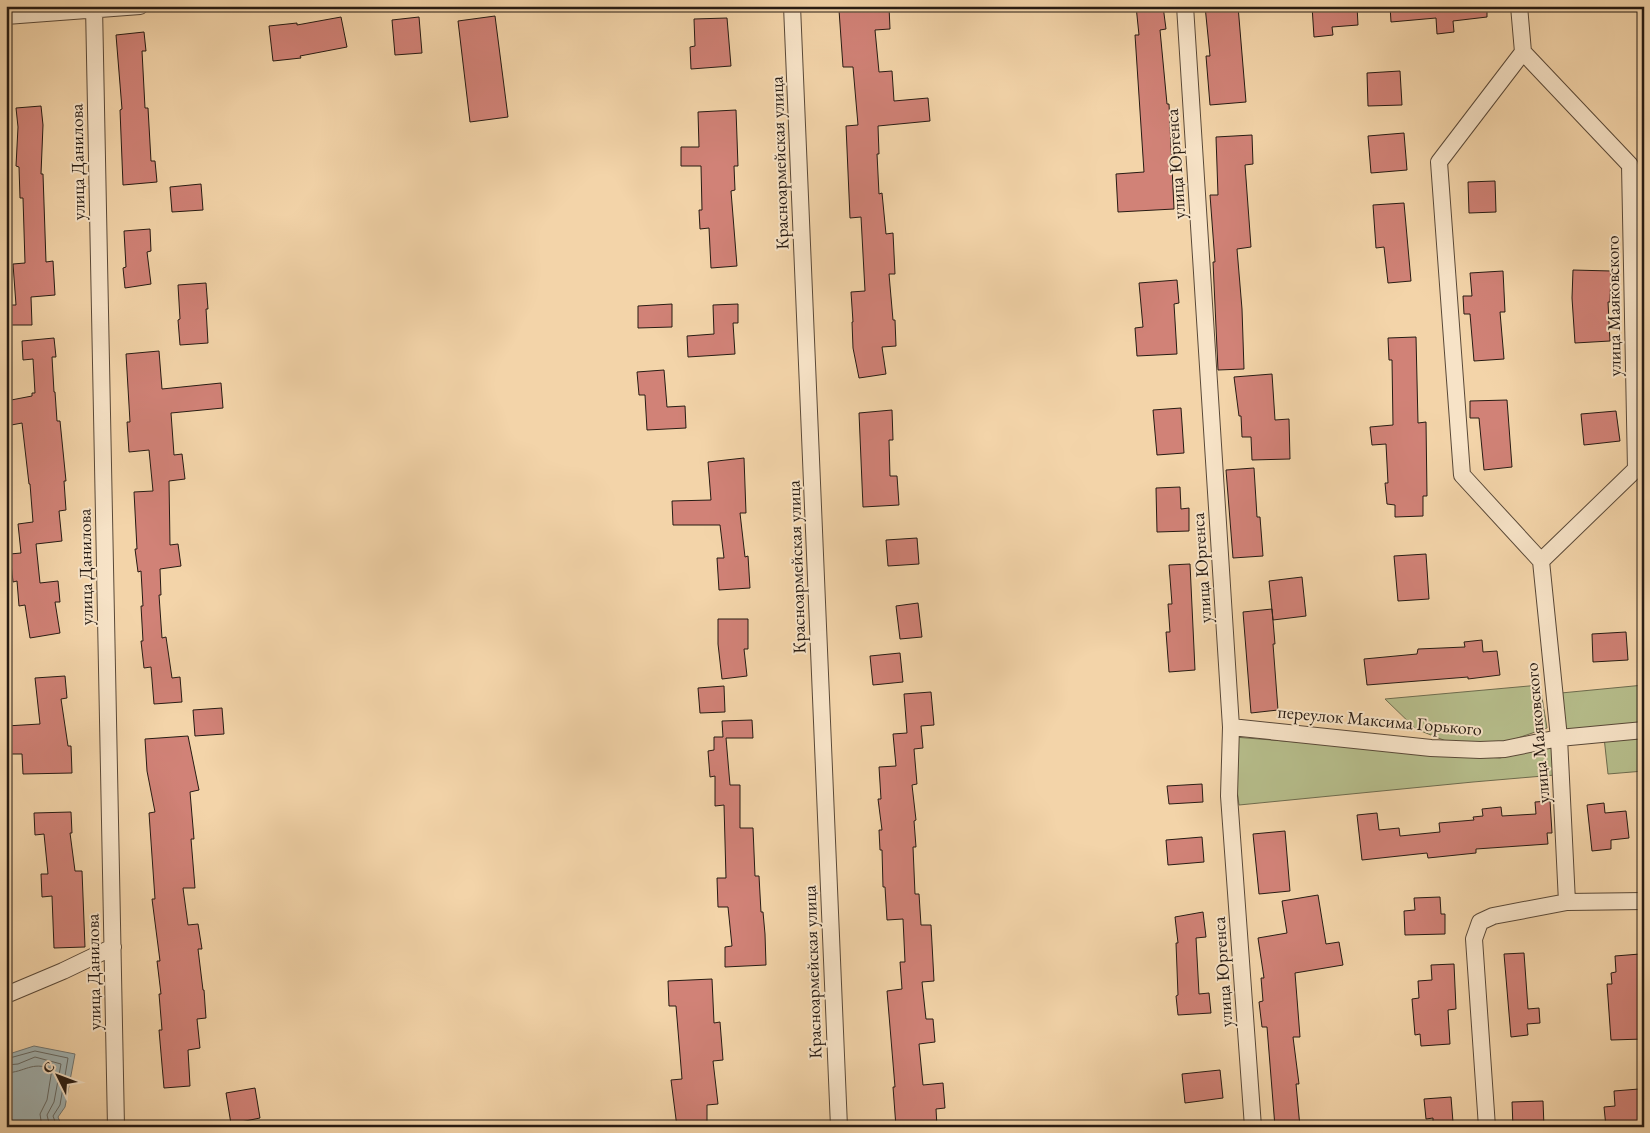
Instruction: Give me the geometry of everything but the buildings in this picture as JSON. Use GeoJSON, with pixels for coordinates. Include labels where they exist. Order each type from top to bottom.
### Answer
{"type":"FeatureCollection","features":[{"type":"Feature","properties":{"kind":"street"},"geometry":{"type":"LineString","coordinates":[[6,16],[140,6]]}},
{"type":"Feature","properties":{"kind":"street","name":"Красноармейская улица"},"geometry":{"type":"LineString","coordinates":[[792,6],[839,1127]]}},
{"type":"Feature","properties":{"kind":"street","name":"улица Юргенса"},"geometry":{"type":"LineString","coordinates":[[1185,6],[1231,727],[1229,796],[1254,1127]]}},
{"type":"Feature","properties":{"kind":"street"},"geometry":{"type":"LineString","coordinates":[[1519,6],[1523,52],[1439,162],[1462,475],[1541,561]]}},
{"type":"Feature","properties":{"kind":"street","name":"улица Данилова"},"geometry":{"type":"LineString","coordinates":[[94,8],[116,1127]]}},
{"type":"Feature","properties":{"kind":"street","name":"улица Маяковского"},"geometry":{"type":"LineString","coordinates":[[1523,52],[1630,165],[1636,469],[1541,561],[1560,738],[1567,902]]}},
{"type":"Feature","properties":{"kind":"street","name":"переулок Максима Горького"},"geometry":{"type":"LineString","coordinates":[[1231,727],[1431,748],[1480,750],[1505,749],[1560,738],[1644,730]]}},
{"type":"Feature","properties":{"kind":"street"},"geometry":{"type":"LineString","coordinates":[[1487,1127],[1474,939],[1480,922],[1493,916],[1567,902],[1644,901]]}},
{"type":"Feature","properties":{"kind":"street"},"geometry":{"type":"LineString","coordinates":[[6,995],[113,947]]}},
{"type":"Feature","properties":{"kind":"green space"},"geometry":{"type":"Polygon","coordinates":[[[1540,685],[1547,728],[1506,742],[1480,745],[1446,741],[1416,729],[1385,699],[1540,685]]]}},
{"type":"Feature","properties":{"kind":"green space"},"geometry":{"type":"Polygon","coordinates":[[[1644,685],[1644,729],[1567,736],[1561,693],[1644,685]]]}},
{"type":"Feature","properties":{"kind":"green space"},"geometry":{"type":"Polygon","coordinates":[[[1644,735],[1644,771],[1608,774],[1604,737],[1644,735]]]}},
{"type":"Feature","properties":{"kind":"green space"},"geometry":{"type":"Polygon","coordinates":[[[1234,737],[1500,758],[1554,744],[1555,775],[1239,805],[1234,768],[1234,737]]]}},
{"type":"Feature","properties":{"kind":"water"},"geometry":{"type":"Polygon","coordinates":[[[34,1046],[75,1054],[65,1107],[58,1117],[62,1127],[6,1127],[6,1055],[34,1046]]]}}]}
